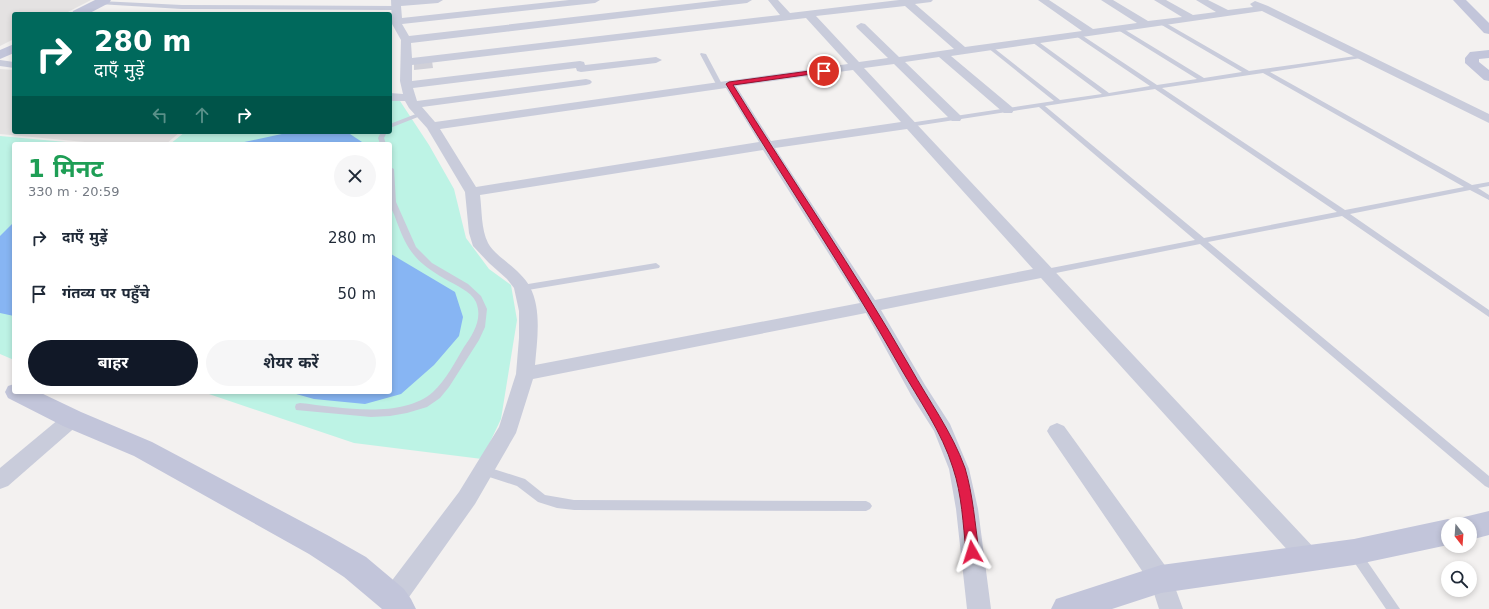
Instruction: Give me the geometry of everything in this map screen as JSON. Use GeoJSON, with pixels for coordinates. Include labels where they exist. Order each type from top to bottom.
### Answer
{"type":"FeatureCollection","features":[{"type":"Feature","properties":{"kind":"street"},"geometry":{"type":"LineString","coordinates":[[21,394],[72,419],[143,449],[280,525],[320,545],[355,567],[397,604],[467,498],[509,428],[524,374],[528,338],[528,312],[522,288],[513,275],[481,246],[477,233],[472,192],[432,126],[414,106],[407,85],[406,40],[397,22],[396,4],[438,0]]}},
{"type":"Feature","properties":{"kind":"street"},"geometry":{"type":"LineString","coordinates":[[397,22],[562,2],[595,0]]}},
{"type":"Feature","properties":{"kind":"street"},"geometry":{"type":"LineString","coordinates":[[658,0],[669,20]]}},
{"type":"Feature","properties":{"kind":"street"},"geometry":{"type":"LineString","coordinates":[[407,85],[578,56],[669,20],[747,0]]}},
{"type":"Feature","properties":{"kind":"street"},"geometry":{"type":"LineString","coordinates":[[773,0],[788,17]]}},
{"type":"Feature","properties":{"kind":"street"},"geometry":{"type":"LineString","coordinates":[[406,40],[568,20],[669,20],[788,17],[905,1],[928,0]]}},
{"type":"Feature","properties":{"kind":"street"},"geometry":{"type":"LineString","coordinates":[[1043,0],[1092,33]]}},
{"type":"Feature","properties":{"kind":"street"},"geometry":{"type":"LineString","coordinates":[[1106,0],[1147,25]]}},
{"type":"Feature","properties":{"kind":"street"},"geometry":{"type":"LineString","coordinates":[[1159,0],[1193,19]]}},
{"type":"Feature","properties":{"kind":"street"},"geometry":{"type":"LineString","coordinates":[[1201,0],[1228,14]]}},
{"type":"Feature","properties":{"kind":"street"},"geometry":{"type":"LineString","coordinates":[[1248,0],[1489,118]]}},
{"type":"Feature","properties":{"kind":"street"},"geometry":{"type":"LineString","coordinates":[[1459,0],[1489,30]]}},
{"type":"Feature","properties":{"kind":"street"},"geometry":{"type":"LineString","coordinates":[[1474,0],[1489,14]]}},
{"type":"Feature","properties":{"kind":"street"},"geometry":{"type":"LineString","coordinates":[[82,12],[103,1]]}},
{"type":"Feature","properties":{"kind":"street"},"geometry":{"type":"LineString","coordinates":[[905,1],[963,51]]}},
{"type":"Feature","properties":{"kind":"street"},"geometry":{"type":"LineString","coordinates":[[562,2],[592,104]]}},
{"type":"Feature","properties":{"kind":"street"},"geometry":{"type":"LineString","coordinates":[[432,126],[1265,8]]}},
{"type":"Feature","properties":{"kind":"street"},"geometry":{"type":"LineString","coordinates":[[809,15],[1309,558]]}},
{"type":"Feature","properties":{"kind":"street"},"geometry":{"type":"LineString","coordinates":[[862,26],[956,118]]}},
{"type":"Feature","properties":{"kind":"street"},"geometry":{"type":"LineString","coordinates":[[0,55],[12,49]]}},
{"type":"Feature","properties":{"kind":"street"},"geometry":{"type":"LineString","coordinates":[[942,54],[1008,110]]}},
{"type":"Feature","properties":{"kind":"street"},"geometry":{"type":"LineString","coordinates":[[1489,54],[1475,55],[1472,58],[1472,63],[1489,77]]}},
{"type":"Feature","properties":{"kind":"street"},"geometry":{"type":"LineString","coordinates":[[407,62],[578,56],[656,60]]}},
{"type":"Feature","properties":{"kind":"street"},"geometry":{"type":"LineString","coordinates":[[0,63],[12,64]]}},
{"type":"Feature","properties":{"kind":"street"},"geometry":{"type":"LineString","coordinates":[[392,98],[414,106],[586,82]]}},
{"type":"Feature","properties":{"kind":"street"},"geometry":{"type":"LineString","coordinates":[[725,85],[767,145],[870,307],[918,390],[943,429],[959,469],[967,509],[979,609]]}},
{"type":"Feature","properties":{"kind":"street"},"geometry":{"type":"LineString","coordinates":[[472,192],[767,145],[909,125]]}},
{"type":"Feature","properties":{"kind":"street"},"geometry":{"type":"LineString","coordinates":[[524,374],[1046,272]]}},
{"type":"Feature","properties":{"kind":"street"},"geometry":{"type":"LineString","coordinates":[[0,384],[12,390]]}},
{"type":"Feature","properties":{"kind":"street"},"geometry":{"type":"LineString","coordinates":[[0,480],[72,419]]}},
{"type":"Feature","properties":{"kind":"street"},"geometry":{"type":"LineString","coordinates":[[1057,431],[1161,579],[1171,609]]}},
{"type":"Feature","properties":{"kind":"street"},"geometry":{"type":"LineString","coordinates":[[1477,526],[1489,523]]}},
{"type":"Feature","properties":{"kind":"street"},"geometry":{"type":"LineString","coordinates":[[1067,609],[1161,579],[1354,552],[1441,533]]}},
{"type":"Feature","properties":{"kind":"lane"},"geometry":{"type":"LineString","coordinates":[[244,12],[260,0]]}},
{"type":"Feature","properties":{"kind":"lane"},"geometry":{"type":"LineString","coordinates":[[103,1],[182,7],[396,4]]}},
{"type":"Feature","properties":{"kind":"lane"},"geometry":{"type":"LineString","coordinates":[[1162,23],[1248,73]]}},
{"type":"Feature","properties":{"kind":"lane"},"geometry":{"type":"LineString","coordinates":[[1120,29],[1203,80]]}},
{"type":"Feature","properties":{"kind":"lane"},"geometry":{"type":"LineString","coordinates":[[1078,35],[1345,214],[1489,314]]}},
{"type":"Feature","properties":{"kind":"lane"},"geometry":{"type":"LineString","coordinates":[[1034,41],[1107,94]]}},
{"type":"Feature","properties":{"kind":"lane"},"geometry":{"type":"LineString","coordinates":[[990,47],[1059,102]]}},
{"type":"Feature","properties":{"kind":"lane"},"geometry":{"type":"LineString","coordinates":[[703,54],[725,85]]}},
{"type":"Feature","properties":{"kind":"lane"},"geometry":{"type":"LineString","coordinates":[[909,125],[1361,56]]}},
{"type":"Feature","properties":{"kind":"lane"},"geometry":{"type":"LineString","coordinates":[[1264,70],[1489,198]]}},
{"type":"Feature","properties":{"kind":"lane"},"geometry":{"type":"LineString","coordinates":[[1040,105],[1489,483]]}},
{"type":"Feature","properties":{"kind":"lane"},"geometry":{"type":"LineString","coordinates":[[392,124],[414,106]]}},
{"type":"Feature","properties":{"kind":"lane"},"geometry":{"type":"LineString","coordinates":[[1046,272],[1345,214],[1489,184]]}},
{"type":"Feature","properties":{"kind":"lane"},"geometry":{"type":"LineString","coordinates":[[300,407],[384,413],[409,410],[423,404],[436,395],[474,342],[482,324],[483,309],[478,298],[467,289],[430,267],[418,258],[410,248],[392,199]]}},
{"type":"Feature","properties":{"kind":"lane"},"geometry":{"type":"LineString","coordinates":[[522,288],[656,266]]}},
{"type":"Feature","properties":{"kind":"lane"},"geometry":{"type":"LineString","coordinates":[[484,471],[521,482],[542,498],[557,504],[866,506]]}},
{"type":"Feature","properties":{"kind":"lane"},"geometry":{"type":"LineString","coordinates":[[1354,552],[1394,609]]}},
{"type":"Feature","properties":{"kind":"shaded area"},"geometry":{"type":"Polygon","coordinates":[[[0,0],[91,0],[68,12],[12,12],[12,40],[0,46],[0,0]]]}},
{"type":"Feature","properties":{"kind":"shaded area"},"geometry":{"type":"Polygon","coordinates":[[[0,69],[12,70],[12,134],[178,134],[168,142],[85,142],[0,134],[0,69]]]}},
{"type":"Feature","properties":{"kind":"green space"},"geometry":{"type":"Polygon","coordinates":[[[392,100],[400,101],[429,145],[454,189],[466,238],[489,269],[511,285],[517,320],[501,419],[482,459],[354,443],[209,394],[392,394],[392,142],[172,142],[182,134],[392,134],[392,100]]]}},
{"type":"Feature","properties":{"kind":"green space"},"geometry":{"type":"Polygon","coordinates":[[[0,136],[66,142],[12,142],[12,359],[0,354],[0,136]]]}},
{"type":"Feature","properties":{"kind":"water"},"geometry":{"type":"Polygon","coordinates":[[[282,134],[350,134],[362,142],[244,142],[282,134]]]}},
{"type":"Feature","properties":{"kind":"water"},"geometry":{"type":"Polygon","coordinates":[[[12,224],[12,316],[0,313],[0,236],[12,224]]]}},
{"type":"Feature","properties":{"kind":"water"},"geometry":{"type":"Polygon","coordinates":[[[392,255],[455,292],[463,317],[459,336],[434,365],[401,394],[365,404],[314,399],[296,394],[392,394],[392,255]]]}},
{"type":"Feature","properties":{"kind":"building"},"geometry":{"type":"Polygon","coordinates":[[[432,61],[433,68],[414,70],[414,63],[432,61]]]}},
{"type":"Feature","properties":{"kind":"route"},"geometry":{"type":"LineString","coordinates":[[824,71],[729,84],[870,307],[918,390],[943,429],[959,469],[967,509],[972,552]]}}]}
